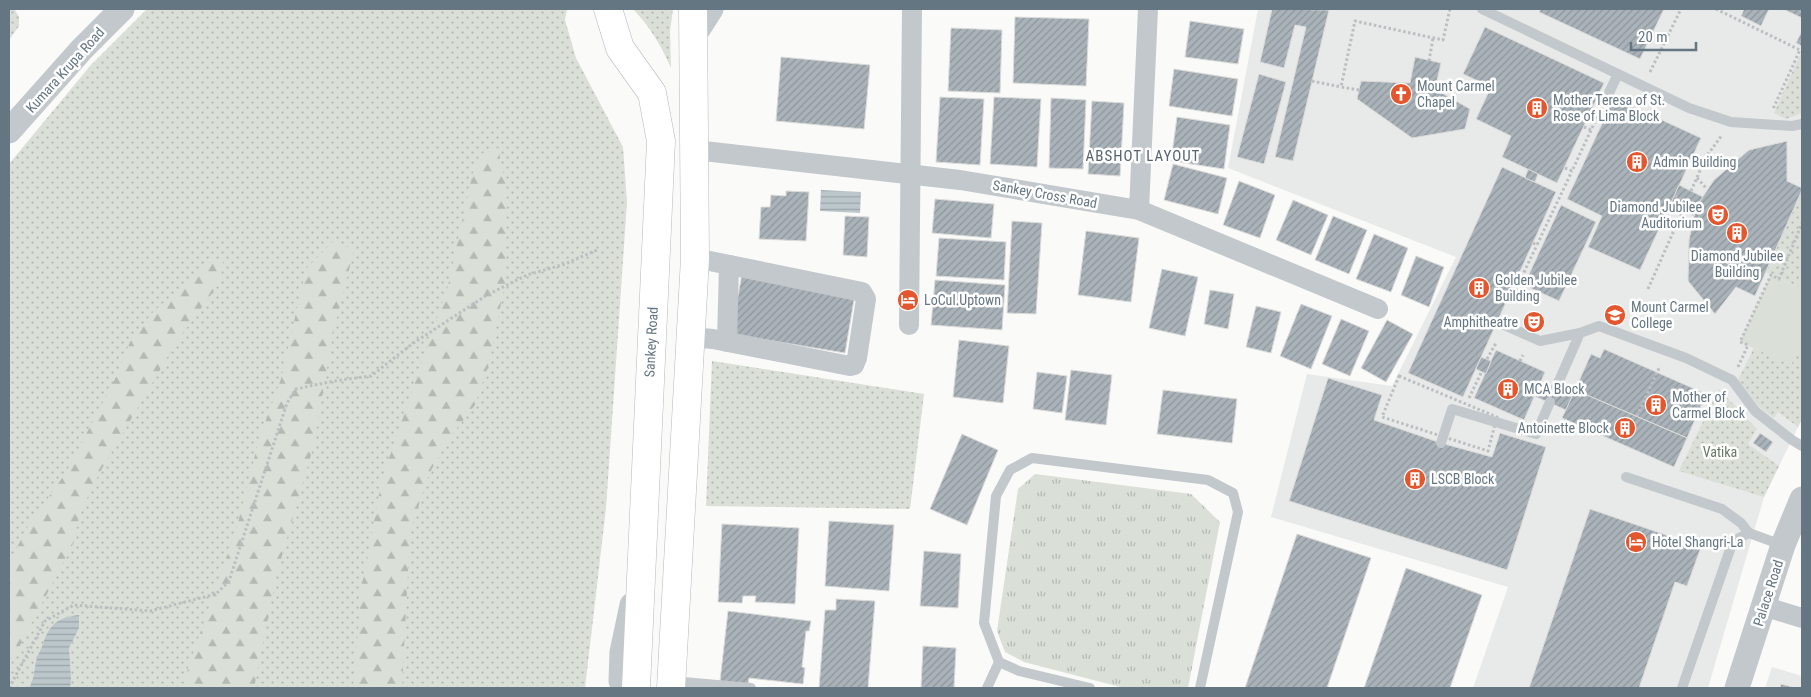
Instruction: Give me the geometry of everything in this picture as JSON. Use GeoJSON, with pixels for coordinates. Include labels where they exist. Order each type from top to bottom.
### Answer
{"type":"FeatureCollection","features":[{"type":"Feature","properties":{"kind":"main road","name":"Sankey Road"},"geometry":{"type":"LineString","coordinates":[[608,9],[620,48],[652,93],[661,141],[640,579],[628,685]]}},
{"type":"Feature","properties":{"kind":"main road"},"geometry":{"type":"LineString","coordinates":[[671,685],[695,258],[693,9]]}},
{"type":"Feature","properties":{"kind":"street","name":"Kumara Krupa Road"},"geometry":{"type":"LineString","coordinates":[[9,131],[82,49],[122,9]]}},
{"type":"Feature","properties":{"kind":"street"},"geometry":{"type":"LineString","coordinates":[[693,37],[711,9]]}},
{"type":"Feature","properties":{"kind":"street"},"geometry":{"type":"LineString","coordinates":[[909,325],[912,9]]}},
{"type":"Feature","properties":{"kind":"street"},"geometry":{"type":"LineString","coordinates":[[1138,210],[1148,9]]}},
{"type":"Feature","properties":{"kind":"street","name":"Sankey Cross Road"},"geometry":{"type":"LineString","coordinates":[[695,150],[960,180],[1138,210],[1378,309]]}},
{"type":"Feature","properties":{"kind":"street"},"geometry":{"type":"LineString","coordinates":[[691,337],[727,342],[850,366],[854,365],[857,358],[866,299],[862,292],[695,258]]}},
{"type":"Feature","properties":{"kind":"street"},"geometry":{"type":"LineString","coordinates":[[727,342],[729,265]]}},
{"type":"Feature","properties":{"kind":"street","name":"Palace Road"},"geometry":{"type":"LineString","coordinates":[[1737,688],[1783,545],[1802,499]]}},
{"type":"Feature","properties":{"kind":"street"},"geometry":{"type":"LineString","coordinates":[[1763,606],[1802,618]]}},
{"type":"Feature","properties":{"kind":"lane"},"geometry":{"type":"LineString","coordinates":[[1482,9],[1689,108],[1731,122],[1792,126],[1802,124]]}},
{"type":"Feature","properties":{"kind":"lane"},"geometry":{"type":"LineString","coordinates":[[1602,98],[1618,74]]}},
{"type":"Feature","properties":{"kind":"lane"},"geometry":{"type":"LineString","coordinates":[[1504,325],[1540,341],[1580,334],[1599,326],[1686,358],[1732,380],[1755,411],[1802,446]]}},
{"type":"Feature","properties":{"kind":"lane"},"geometry":{"type":"LineString","coordinates":[[1555,390],[1580,334]]}},
{"type":"Feature","properties":{"kind":"lane"},"geometry":{"type":"LineString","coordinates":[[1441,443],[1452,409],[1536,434],[1550,402]]}},
{"type":"Feature","properties":{"kind":"lane"},"geometry":{"type":"LineString","coordinates":[[1090,688],[1019,671],[999,662],[984,623],[996,496],[1010,470],[1032,458],[1208,480],[1232,493],[1238,512],[1200,688]]}},
{"type":"Feature","properties":{"kind":"lane"},"geometry":{"type":"LineString","coordinates":[[1626,478],[1722,509],[1741,523],[1750,533],[1783,545]]}},
{"type":"Feature","properties":{"kind":"lane"},"geometry":{"type":"LineString","coordinates":[[1686,687],[1733,541],[1750,533]]}},
{"type":"Feature","properties":{"kind":"lane"},"geometry":{"type":"LineString","coordinates":[[987,688],[999,662]]}},
{"type":"Feature","properties":{"kind":"lane"},"geometry":{"type":"LineString","coordinates":[[671,685],[751,688]]}},
{"type":"Feature","properties":{"kind":"path"},"geometry":{"type":"LineString","coordinates":[[1341,87],[1355,21],[1443,40],[1450,9]]}},
{"type":"Feature","properties":{"kind":"path"},"geometry":{"type":"LineString","coordinates":[[1643,86],[1680,9]]}},
{"type":"Feature","properties":{"kind":"path"},"geometry":{"type":"LineString","coordinates":[[1716,9],[1801,50],[1766,124]]}},
{"type":"Feature","properties":{"kind":"path"},"geometry":{"type":"LineString","coordinates":[[1429,60],[1433,38]]}},
{"type":"Feature","properties":{"kind":"path"},"geometry":{"type":"LineString","coordinates":[[1312,81],[1359,90]]}},
{"type":"Feature","properties":{"kind":"path"},"geometry":{"type":"LineString","coordinates":[[1519,293],[1515,291],[1535,244],[1591,130],[1602,98]]}},
{"type":"Feature","properties":{"kind":"path"},"geometry":{"type":"LineString","coordinates":[[1691,191],[1706,157],[1731,122]]}},
{"type":"Feature","properties":{"kind":"path"},"geometry":{"type":"LineString","coordinates":[[1584,126],[1591,130]]}},
{"type":"Feature","properties":{"kind":"path"},"geometry":{"type":"LineString","coordinates":[[1565,168],[1572,171]]}},
{"type":"Feature","properties":{"kind":"path"},"geometry":{"type":"LineString","coordinates":[[1697,178],[1707,189]]}},
{"type":"Feature","properties":{"kind":"path"},"geometry":{"type":"LineString","coordinates":[[1674,196],[1681,199]]}},
{"type":"Feature","properties":{"kind":"path"},"geometry":{"type":"LineString","coordinates":[[1648,289],[1683,210]]}},
{"type":"Feature","properties":{"kind":"path"},"geometry":{"type":"LineString","coordinates":[[1732,380],[1748,345],[1740,342],[1771,275],[1779,279],[1802,222]]}},
{"type":"Feature","properties":{"kind":"path"},"geometry":{"type":"LineString","coordinates":[[1677,224],[1693,225]]}},
{"type":"Feature","properties":{"kind":"path"},"geometry":{"type":"LineString","coordinates":[[9,688],[45,621],[74,605],[150,611],[216,594],[228,581],[287,403],[296,389],[371,376],[412,344],[487,295],[527,275],[565,264],[597,250]]}},
{"type":"Feature","properties":{"kind":"path"},"geometry":{"type":"LineString","coordinates":[[1487,359],[1496,343]]}},
{"type":"Feature","properties":{"kind":"path"},"geometry":{"type":"LineString","coordinates":[[1520,361],[1523,355]]}},
{"type":"Feature","properties":{"kind":"path"},"geometry":{"type":"LineString","coordinates":[[1466,404],[1482,371]]}},
{"type":"Feature","properties":{"kind":"path"},"geometry":{"type":"LineString","coordinates":[[1637,416],[1658,372]]}},
{"type":"Feature","properties":{"kind":"shaded area","name":"Mount Carmel College"},"geometry":{"type":"Polygon","coordinates":[[[1258,9],[1802,9],[1802,419],[1764,497],[1708,688],[1473,688],[1508,587],[1271,517],[1307,374],[1392,386],[1456,257],[1228,168],[1258,9]]]}},
{"type":"Feature","properties":{"kind":"shaded area"},"geometry":{"type":"Polygon","coordinates":[[[821,190],[861,192],[860,213],[820,211],[821,190]]]}},
{"type":"Feature","properties":{"kind":"shaded area"},"geometry":{"type":"Polygon","coordinates":[[[79,615],[79,628],[69,648],[70,688],[29,688],[33,679],[37,657],[52,626],[60,620],[79,615]]]}},
{"type":"Feature","properties":{"kind":"shaded area"},"geometry":{"type":"Polygon","coordinates":[[[1772,667],[1802,676],[1802,688],[1765,688],[1772,667]]]}},
{"type":"Feature","properties":{"kind":"green space"},"geometry":{"type":"Polygon","coordinates":[[[9,9],[15,10],[19,17],[19,26],[9,40],[9,9]]]}},
{"type":"Feature","properties":{"kind":"green space"},"geometry":{"type":"Polygon","coordinates":[[[147,9],[567,9],[565,20],[576,58],[623,147],[627,202],[606,508],[585,688],[9,688],[9,164],[90,66],[147,9]]]}},
{"type":"Feature","properties":{"kind":"green space"},"geometry":{"type":"Polygon","coordinates":[[[633,9],[673,9],[670,31],[671,68],[655,37],[633,9]]]}},
{"type":"Feature","properties":{"kind":"green space"},"geometry":{"type":"Polygon","coordinates":[[[1800,55],[1802,56],[1802,113],[1786,119],[1774,113],[1800,55]]]}},
{"type":"Feature","properties":{"kind":"green space"},"geometry":{"type":"Polygon","coordinates":[[[498,148],[507,192],[505,283],[489,364],[475,405],[450,437],[429,474],[410,532],[402,688],[353,688],[362,585],[382,479],[448,286],[472,175],[480,154],[498,148]]]}},
{"type":"Feature","properties":{"kind":"green space"},"geometry":{"type":"Polygon","coordinates":[[[1802,188],[1802,289],[1766,272],[1802,188]]]}},
{"type":"Feature","properties":{"kind":"green space"},"geometry":{"type":"Polygon","coordinates":[[[334,240],[354,250],[333,334],[313,448],[277,573],[254,688],[184,688],[188,668],[237,527],[259,439],[281,379],[306,269],[334,240]]]}},
{"type":"Feature","properties":{"kind":"green space"},"geometry":{"type":"Polygon","coordinates":[[[223,260],[221,281],[177,341],[100,472],[80,513],[73,544],[12,661],[9,680],[9,563],[27,528],[67,471],[116,377],[130,342],[152,313],[211,261],[223,260]]]}},
{"type":"Feature","properties":{"kind":"green space"},"geometry":{"type":"Polygon","coordinates":[[[1771,275],[1802,289],[1802,340],[1791,365],[1740,342],[1771,275]]]}},
{"type":"Feature","properties":{"kind":"green space"},"geometry":{"type":"Polygon","coordinates":[[[1802,340],[1802,419],[1798,427],[1778,412],[1774,418],[1758,406],[1738,380],[1754,348],[1791,365],[1802,340]]]}},
{"type":"Feature","properties":{"kind":"green space"},"geometry":{"type":"Polygon","coordinates":[[[712,361],[924,394],[910,509],[706,506],[712,361]]]}},
{"type":"Feature","properties":{"kind":"green space","name":"Vatika"},"geometry":{"type":"Polygon","coordinates":[[[1719,389],[1757,429],[1748,444],[1779,466],[1764,497],[1679,471],[1719,389]]]}},
{"type":"Feature","properties":{"kind":"green space"},"geometry":{"type":"Polygon","coordinates":[[[1035,474],[1191,494],[1220,522],[1188,688],[1124,688],[1024,662],[1005,652],[997,631],[1018,489],[1035,474]]]}},
{"type":"Feature","properties":{"kind":"building"},"geometry":{"type":"Polygon","coordinates":[[[1272,9],[1329,10],[1293,161],[1275,157],[1306,27],[1295,25],[1284,68],[1260,62],[1272,9]]]}},
{"type":"Feature","properties":{"kind":"building"},"geometry":{"type":"Polygon","coordinates":[[[1541,9],[1664,9],[1640,59],[1539,12],[1541,9]]]}},
{"type":"Feature","properties":{"kind":"building"},"geometry":{"type":"Polygon","coordinates":[[[1744,9],[1769,9],[1761,26],[1741,16],[1744,9]]]}},
{"type":"Feature","properties":{"kind":"building"},"geometry":{"type":"Polygon","coordinates":[[[1783,9],[1802,9],[1802,18],[1783,9]]]}},
{"type":"Feature","properties":{"kind":"building"},"geometry":{"type":"Polygon","coordinates":[[[1015,17],[1089,19],[1086,86],[1013,83],[1015,17]]]}},
{"type":"Feature","properties":{"kind":"building"},"geometry":{"type":"Polygon","coordinates":[[[1190,21],[1244,29],[1238,64],[1185,57],[1190,21]]]}},
{"type":"Feature","properties":{"kind":"building","name":"Mother Teresa of St. Rose of Lima Block"},"geometry":{"type":"Polygon","coordinates":[[[1485,27],[1604,83],[1557,183],[1502,157],[1511,136],[1476,119],[1491,87],[1463,74],[1485,27]]]}},
{"type":"Feature","properties":{"kind":"building"},"geometry":{"type":"Polygon","coordinates":[[[951,28],[1002,30],[1000,93],[948,91],[951,28]]]}},
{"type":"Feature","properties":{"kind":"building"},"geometry":{"type":"Polygon","coordinates":[[[1802,31],[1802,46],[1796,43],[1802,31]]]}},
{"type":"Feature","properties":{"kind":"building"},"geometry":{"type":"Polygon","coordinates":[[[781,57],[870,65],[864,129],[776,121],[781,57]]]}},
{"type":"Feature","properties":{"kind":"building","name":"Mount Carmel Chapel"},"geometry":{"type":"Polygon","coordinates":[[[1415,57],[1441,63],[1435,89],[1470,109],[1465,129],[1412,138],[1357,99],[1361,81],[1410,83],[1415,57]]]}},
{"type":"Feature","properties":{"kind":"building"},"geometry":{"type":"Polygon","coordinates":[[[1174,69],[1238,79],[1232,116],[1169,106],[1174,69]]]}},
{"type":"Feature","properties":{"kind":"building"},"geometry":{"type":"Polygon","coordinates":[[[1259,74],[1286,82],[1264,164],[1237,157],[1259,74]]]}},
{"type":"Feature","properties":{"kind":"building"},"geometry":{"type":"Polygon","coordinates":[[[940,97],[984,99],[980,165],[936,162],[940,97]]]}},
{"type":"Feature","properties":{"kind":"building"},"geometry":{"type":"Polygon","coordinates":[[[994,97],[1041,99],[1037,167],[990,164],[994,97]]]}},
{"type":"Feature","properties":{"kind":"building"},"geometry":{"type":"Polygon","coordinates":[[[1051,98],[1086,100],[1083,169],[1049,168],[1051,98]]]}},
{"type":"Feature","properties":{"kind":"building","name":"Admin Building"},"geometry":{"type":"Polygon","coordinates":[[[1614,98],[1701,138],[1640,270],[1588,247],[1602,216],[1567,199],[1614,98]]]}},
{"type":"Feature","properties":{"kind":"building"},"geometry":{"type":"Polygon","coordinates":[[[1092,101],[1124,103],[1120,176],[1088,174],[1092,101]]]}},
{"type":"Feature","properties":{"kind":"building"},"geometry":{"type":"Polygon","coordinates":[[[1177,117],[1230,125],[1224,169],[1171,161],[1177,117]]]}},
{"type":"Feature","properties":{"kind":"building","name":"Diamond Jubilee Building"},"geometry":{"type":"Polygon","coordinates":[[[1787,141],[1787,181],[1802,188],[1802,190],[1755,296],[1736,287],[1715,314],[1688,281],[1689,240],[1696,207],[1714,180],[1749,150],[1787,141]]]}},
{"type":"Feature","properties":{"kind":"building"},"geometry":{"type":"Polygon","coordinates":[[[1173,164],[1227,178],[1218,214],[1164,200],[1173,164]]]}},
{"type":"Feature","properties":{"kind":"building","name":"Golden Jubilee Building"},"geometry":{"type":"Polygon","coordinates":[[[1502,167],[1556,192],[1463,397],[1408,373],[1502,167]]]}},
{"type":"Feature","properties":{"kind":"building"},"geometry":{"type":"Polygon","coordinates":[[[1528,169],[1538,174],[1535,182],[1525,178],[1528,169]]]}},
{"type":"Feature","properties":{"kind":"building"},"geometry":{"type":"Polygon","coordinates":[[[1239,181],[1275,195],[1260,238],[1223,225],[1239,181]]]}},
{"type":"Feature","properties":{"kind":"building"},"geometry":{"type":"Polygon","coordinates":[[[1679,185],[1703,197],[1696,207],[1694,216],[1670,205],[1679,185]]]}},
{"type":"Feature","properties":{"kind":"building"},"geometry":{"type":"Polygon","coordinates":[[[786,191],[809,192],[806,241],[759,239],[761,207],[770,207],[771,195],[786,196],[786,191]]]}},
{"type":"Feature","properties":{"kind":"building"},"geometry":{"type":"Polygon","coordinates":[[[935,199],[994,204],[991,238],[932,233],[935,199]]]}},
{"type":"Feature","properties":{"kind":"building"},"geometry":{"type":"Polygon","coordinates":[[[1293,200],[1328,215],[1311,255],[1276,240],[1293,200]]]}},
{"type":"Feature","properties":{"kind":"building"},"geometry":{"type":"Polygon","coordinates":[[[1561,205],[1596,222],[1559,301],[1524,285],[1561,205]]]}},
{"type":"Feature","properties":{"kind":"building"},"geometry":{"type":"Polygon","coordinates":[[[845,216],[869,217],[867,257],[843,255],[845,216]]]}},
{"type":"Feature","properties":{"kind":"building"},"geometry":{"type":"Polygon","coordinates":[[[1333,216],[1367,230],[1349,274],[1315,260],[1333,216]]]}},
{"type":"Feature","properties":{"kind":"building"},"geometry":{"type":"Polygon","coordinates":[[[1012,221],[1042,223],[1036,314],[1007,313],[1012,221]]]}},
{"type":"Feature","properties":{"kind":"building"},"geometry":{"type":"Polygon","coordinates":[[[1086,231],[1139,238],[1131,302],[1078,295],[1086,231]]]}},
{"type":"Feature","properties":{"kind":"building"},"geometry":{"type":"Polygon","coordinates":[[[1374,234],[1408,248],[1391,292],[1356,279],[1374,234]]]}},
{"type":"Feature","properties":{"kind":"building"},"geometry":{"type":"Polygon","coordinates":[[[939,238],[1006,242],[1004,280],[936,276],[939,238]]]}},
{"type":"Feature","properties":{"kind":"building"},"geometry":{"type":"Polygon","coordinates":[[[1416,256],[1444,267],[1429,307],[1401,295],[1416,256]]]}},
{"type":"Feature","properties":{"kind":"building"},"geometry":{"type":"Polygon","coordinates":[[[1162,269],[1198,277],[1185,336],[1149,328],[1162,269]]]}},
{"type":"Feature","properties":{"kind":"building"},"geometry":{"type":"Polygon","coordinates":[[[742,274],[855,294],[845,353],[731,334],[742,274]]]}},
{"type":"Feature","properties":{"kind":"building"},"geometry":{"type":"Polygon","coordinates":[[[935,280],[1005,285],[1002,330],[931,325],[935,280]]]}},
{"type":"Feature","properties":{"kind":"building"},"geometry":{"type":"Polygon","coordinates":[[[1210,290],[1234,294],[1228,329],[1204,324],[1210,290]]]}},
{"type":"Feature","properties":{"kind":"building"},"geometry":{"type":"Polygon","coordinates":[[[1301,304],[1332,316],[1311,369],[1280,356],[1301,304]]]}},
{"type":"Feature","properties":{"kind":"building"},"geometry":{"type":"Polygon","coordinates":[[[1256,306],[1281,312],[1271,353],[1246,347],[1256,306]]]}},
{"type":"Feature","properties":{"kind":"building"},"geometry":{"type":"Polygon","coordinates":[[[1341,319],[1369,331],[1350,376],[1322,364],[1341,319]]]}},
{"type":"Feature","properties":{"kind":"building"},"geometry":{"type":"Polygon","coordinates":[[[1387,320],[1413,334],[1386,382],[1361,368],[1387,320]]]}},
{"type":"Feature","properties":{"kind":"building"},"geometry":{"type":"Polygon","coordinates":[[[959,340],[1009,346],[1003,403],[953,397],[959,340]]]}},
{"type":"Feature","properties":{"kind":"building","name":"Mother of Carmel Block"},"geometry":{"type":"Polygon","coordinates":[[[1604,349],[1706,394],[1687,438],[1575,390],[1591,354],[1600,358],[1604,349]]]}},
{"type":"Feature","properties":{"kind":"building","name":"MCA Block"},"geometry":{"type":"Polygon","coordinates":[[[1496,350],[1545,372],[1524,420],[1474,398],[1496,350]]]}},
{"type":"Feature","properties":{"kind":"building"},"geometry":{"type":"Polygon","coordinates":[[[1481,357],[1491,361],[1486,374],[1476,369],[1481,357]]]}},
{"type":"Feature","properties":{"kind":"building"},"geometry":{"type":"Polygon","coordinates":[[[1071,370],[1112,375],[1106,425],[1065,420],[1071,370]]]}},
{"type":"Feature","properties":{"kind":"building"},"geometry":{"type":"Polygon","coordinates":[[[1037,372],[1067,376],[1062,413],[1033,409],[1037,372]]]}},
{"type":"Feature","properties":{"kind":"building","name":"LSCB Block"},"geometry":{"type":"Polygon","coordinates":[[[1328,378],[1382,395],[1374,420],[1441,443],[1492,457],[1500,433],[1546,447],[1507,570],[1289,501],[1328,378]]]}},
{"type":"Feature","properties":{"kind":"building"},"geometry":{"type":"Polygon","coordinates":[[[1540,383],[1572,397],[1566,410],[1534,396],[1540,383]]]}},
{"type":"Feature","properties":{"kind":"building"},"geometry":{"type":"Polygon","coordinates":[[[1163,390],[1237,399],[1232,443],[1157,434],[1163,390]]]}},
{"type":"Feature","properties":{"kind":"building","name":"Antoinette Block"},"geometry":{"type":"Polygon","coordinates":[[[1575,390],[1687,438],[1674,467],[1562,418],[1575,390]]]}},
{"type":"Feature","properties":{"kind":"building"},"geometry":{"type":"Polygon","coordinates":[[[1760,433],[1773,442],[1766,452],[1753,443],[1760,433]]]}},
{"type":"Feature","properties":{"kind":"building"},"geometry":{"type":"Polygon","coordinates":[[[962,434],[998,450],[967,525],[930,509],[962,434]]]}},
{"type":"Feature","properties":{"kind":"building"},"geometry":{"type":"Polygon","coordinates":[[[1590,509],[1701,547],[1687,586],[1675,582],[1639,688],[1529,688],[1590,509]]]}},
{"type":"Feature","properties":{"kind":"building"},"geometry":{"type":"Polygon","coordinates":[[[829,521],[894,525],[889,591],[825,586],[829,521]]]}},
{"type":"Feature","properties":{"kind":"building"},"geometry":{"type":"Polygon","coordinates":[[[722,524],[799,528],[795,604],[755,602],[756,596],[743,596],[742,603],[718,602],[722,524]]]}},
{"type":"Feature","properties":{"kind":"building"},"geometry":{"type":"Polygon","coordinates":[[[1297,534],[1371,558],[1327,688],[1245,688],[1297,534]]]}},
{"type":"Feature","properties":{"kind":"building"},"geometry":{"type":"Polygon","coordinates":[[[924,551],[961,554],[958,608],[920,606],[924,551]]]}},
{"type":"Feature","properties":{"kind":"building"},"geometry":{"type":"Polygon","coordinates":[[[1406,568],[1482,595],[1450,688],[1364,688],[1406,568]]]}},
{"type":"Feature","properties":{"kind":"building"},"geometry":{"type":"Polygon","coordinates":[[[836,599],[875,601],[868,688],[819,688],[825,610],[836,610],[836,599]]]}},
{"type":"Feature","properties":{"kind":"building"},"geometry":{"type":"Polygon","coordinates":[[[728,611],[811,621],[809,631],[806,631],[802,667],[805,668],[803,684],[749,678],[748,685],[720,681],[728,611]]]}},
{"type":"Feature","properties":{"kind":"building"},"geometry":{"type":"Polygon","coordinates":[[[923,646],[956,648],[954,688],[921,688],[923,646]]]}},
{"type":"Feature","properties":{"kind":"building"},"geometry":{"type":"Polygon","coordinates":[[[1781,684],[1796,688],[1780,688],[1781,684]]]}},
{"type":"Feature","properties":{"kind":"place","name":"Mount Carmel Chapel"},"geometry":{"type":"Point","coordinates":[1401,94]}},
{"type":"Feature","properties":{"kind":"place","name":"Mother Teresa of St. Rose of Lima Block"},"geometry":{"type":"Point","coordinates":[1537,108]}},
{"type":"Feature","properties":{"kind":"place","name":"Admin Building"},"geometry":{"type":"Point","coordinates":[1637,162]}},
{"type":"Feature","properties":{"kind":"place","name":"Diamond Jubilee Auditorium"},"geometry":{"type":"Point","coordinates":[1718,215]}},
{"type":"Feature","properties":{"kind":"place","name":"Diamond Jubilee Building"},"geometry":{"type":"Point","coordinates":[1737,233]}},
{"type":"Feature","properties":{"kind":"place","name":"Golden Jubilee Building"},"geometry":{"type":"Point","coordinates":[1479,288]}},
{"type":"Feature","properties":{"kind":"place","name":"LoCul.Uptown"},"geometry":{"type":"Point","coordinates":[908,300]}},
{"type":"Feature","properties":{"kind":"place","name":"Mount Carmel College"},"geometry":{"type":"Point","coordinates":[1615,315]}},
{"type":"Feature","properties":{"kind":"place","name":"Amphitheatre"},"geometry":{"type":"Point","coordinates":[1534,322]}},
{"type":"Feature","properties":{"kind":"place","name":"MCA Block"},"geometry":{"type":"Point","coordinates":[1508,389]}},
{"type":"Feature","properties":{"kind":"place","name":"Mother of Carmel Block"},"geometry":{"type":"Point","coordinates":[1656,405]}},
{"type":"Feature","properties":{"kind":"place","name":"Antoinette Block"},"geometry":{"type":"Point","coordinates":[1625,428]}},
{"type":"Feature","properties":{"kind":"place","name":"LSCB Block"},"geometry":{"type":"Point","coordinates":[1415,479]}},
{"type":"Feature","properties":{"kind":"place","name":"Hotel Shangri-La"},"geometry":{"type":"Point","coordinates":[1636,542]}},
{"type":"Feature","properties":{"kind":"district","name":"ABSHOT LAYOUT"},"geometry":{"type":"Point","coordinates":[1143,156]}}]}
